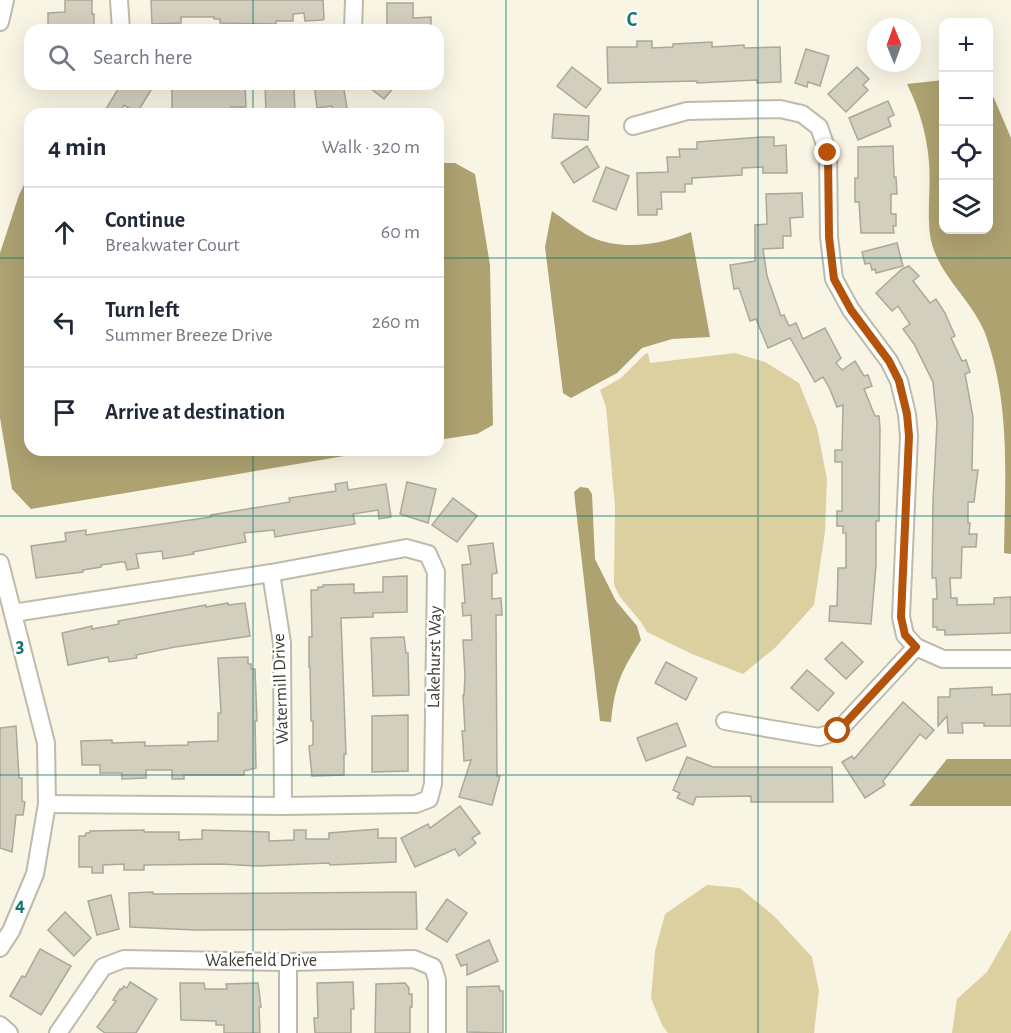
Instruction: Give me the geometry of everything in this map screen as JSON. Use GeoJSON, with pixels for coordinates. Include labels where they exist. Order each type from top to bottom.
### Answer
{"type":"FeatureCollection","features":[{"type":"Feature","properties":{"kind":"street"},"geometry":{"type":"LineString","coordinates":[[0,22],[5,0]]}},
{"type":"Feature","properties":{"kind":"street"},"geometry":{"type":"LineString","coordinates":[[119,0],[121,24]]}},
{"type":"Feature","properties":{"kind":"street"},"geometry":{"type":"LineString","coordinates":[[353,24],[354,0]]}},
{"type":"Feature","properties":{"kind":"street"},"geometry":{"type":"LineString","coordinates":[[633,126],[687,111],[780,109],[802,114],[819,127],[828,153],[829,237],[834,279],[851,310],[889,361],[899,381],[907,414],[909,436],[901,617],[905,635],[916,647],[943,659],[1011,659]]}},
{"type":"Feature","properties":{"kind":"street","name":"Lakehurst Way"},"geometry":{"type":"LineString","coordinates":[[13,613],[272,573],[406,548],[428,554],[436,572],[433,784],[429,799],[416,804],[283,806],[48,804]]}},
{"type":"Feature","properties":{"kind":"street"},"geometry":{"type":"LineString","coordinates":[[0,563],[46,743],[48,804],[35,874],[11,931],[0,948]]}},
{"type":"Feature","properties":{"kind":"street","name":"Watermill Drive"},"geometry":{"type":"LineString","coordinates":[[272,573],[282,643],[283,806]]}},
{"type":"Feature","properties":{"kind":"street"},"geometry":{"type":"LineString","coordinates":[[725,721],[819,737],[838,731],[916,647]]}},
{"type":"Feature","properties":{"kind":"street","name":"Wakefield Drive"},"geometry":{"type":"LineString","coordinates":[[58,1033],[102,967],[124,959],[288,962],[414,958],[433,967],[437,980],[437,1033]]}},
{"type":"Feature","properties":{"kind":"street"},"geometry":{"type":"LineString","coordinates":[[288,962],[288,1033]]}},
{"type":"Feature","properties":{"kind":"street"},"geometry":{"type":"LineString","coordinates":[[0,1025],[9,1033]]}},
{"type":"Feature","properties":{"kind":"shaded area"},"geometry":{"type":"Polygon","coordinates":[[[939,80],[939,234],[993,234],[993,97],[1011,138],[1011,554],[1004,553],[1005,441],[999,387],[985,333],[979,320],[946,274],[934,249],[929,226],[928,152],[919,112],[907,84],[939,80]]]}},
{"type":"Feature","properties":{"kind":"shaded area"},"geometry":{"type":"Polygon","coordinates":[[[444,163],[455,163],[475,174],[490,265],[493,425],[477,434],[444,439],[444,163]]]}},
{"type":"Feature","properties":{"kind":"shaded area"},"geometry":{"type":"Polygon","coordinates":[[[24,185],[24,456],[345,456],[31,509],[12,489],[0,418],[0,253],[24,185]]]}},
{"type":"Feature","properties":{"kind":"shaded area"},"geometry":{"type":"Polygon","coordinates":[[[552,211],[591,237],[616,244],[654,243],[691,232],[710,337],[672,339],[642,348],[617,373],[571,398],[563,393],[545,247],[552,211]]]}},
{"type":"Feature","properties":{"kind":"shaded area"},"geometry":{"type":"Polygon","coordinates":[[[648,353],[650,363],[735,353],[765,362],[799,383],[817,428],[827,479],[825,532],[814,605],[776,647],[743,674],[692,654],[647,632],[620,597],[614,585],[615,506],[606,407],[600,390],[621,378],[648,353]]]}},
{"type":"Feature","properties":{"kind":"shaded area"},"geometry":{"type":"Polygon","coordinates":[[[580,487],[588,488],[592,494],[595,559],[616,601],[637,626],[641,640],[620,679],[611,722],[600,721],[574,492],[580,487]]]}},
{"type":"Feature","properties":{"kind":"shaded area"},"geometry":{"type":"Polygon","coordinates":[[[947,759],[1011,759],[1011,806],[909,806],[947,759]]]}},
{"type":"Feature","properties":{"kind":"shaded area"},"geometry":{"type":"Polygon","coordinates":[[[707,885],[740,888],[774,916],[812,957],[819,990],[814,1033],[668,1033],[662,1025],[651,998],[655,951],[665,914],[707,885]]]}},
{"type":"Feature","properties":{"kind":"shaded area"},"geometry":{"type":"Polygon","coordinates":[[[1011,930],[1011,1033],[952,1033],[957,999],[987,972],[1011,930]]]}},
{"type":"Feature","properties":{"kind":"building"},"geometry":{"type":"Polygon","coordinates":[[[65,0],[92,0],[94,24],[48,24],[48,13],[65,12],[65,0]]]}},
{"type":"Feature","properties":{"kind":"building"},"geometry":{"type":"Polygon","coordinates":[[[151,0],[323,0],[324,19],[305,21],[304,13],[293,14],[293,21],[276,21],[276,24],[220,23],[220,19],[214,19],[214,17],[181,17],[181,23],[152,24],[151,0]]]}},
{"type":"Feature","properties":{"kind":"building"},"geometry":{"type":"Polygon","coordinates":[[[387,3],[413,3],[413,18],[431,17],[431,24],[387,24],[387,3]]]}},
{"type":"Feature","properties":{"kind":"building"},"geometry":{"type":"Polygon","coordinates":[[[637,41],[652,41],[652,48],[673,47],[673,44],[712,42],[712,47],[744,45],[744,48],[780,47],[781,82],[757,83],[757,80],[608,83],[607,47],[637,47],[637,41]]]}},
{"type":"Feature","properties":{"kind":"building"},"geometry":{"type":"Polygon","coordinates":[[[806,49],[829,56],[820,86],[808,82],[807,87],[795,83],[806,49]]]}},
{"type":"Feature","properties":{"kind":"building"},"geometry":{"type":"Polygon","coordinates":[[[572,67],[601,89],[586,108],[557,86],[572,67]]]}},
{"type":"Feature","properties":{"kind":"building"},"geometry":{"type":"Polygon","coordinates":[[[857,67],[869,79],[863,85],[868,90],[846,112],[828,94],[857,67]]]}},
{"type":"Feature","properties":{"kind":"building"},"geometry":{"type":"Polygon","coordinates":[[[117,90],[151,90],[140,108],[129,108],[124,105],[122,108],[107,108],[117,90]]]}},
{"type":"Feature","properties":{"kind":"building"},"geometry":{"type":"Polygon","coordinates":[[[172,90],[245,90],[246,107],[172,108],[172,90]]]}},
{"type":"Feature","properties":{"kind":"building"},"geometry":{"type":"Polygon","coordinates":[[[265,90],[294,90],[295,108],[266,108],[265,90]]]}},
{"type":"Feature","properties":{"kind":"building"},"geometry":{"type":"Polygon","coordinates":[[[315,90],[344,90],[347,108],[332,108],[332,106],[317,108],[315,90]]]}},
{"type":"Feature","properties":{"kind":"building"},"geometry":{"type":"Polygon","coordinates":[[[373,90],[392,90],[384,99],[373,90]]]}},
{"type":"Feature","properties":{"kind":"building"},"geometry":{"type":"Polygon","coordinates":[[[888,101],[894,115],[888,118],[891,126],[858,140],[849,118],[888,101]]]}},
{"type":"Feature","properties":{"kind":"building"},"geometry":{"type":"Polygon","coordinates":[[[554,114],[589,116],[588,140],[552,138],[554,114]]]}},
{"type":"Feature","properties":{"kind":"building"},"geometry":{"type":"Polygon","coordinates":[[[774,137],[774,146],[786,145],[787,173],[763,173],[763,167],[742,168],[742,175],[692,178],[692,184],[685,184],[685,192],[661,192],[662,209],[657,209],[657,215],[638,215],[637,173],[668,172],[667,157],[680,157],[679,149],[697,149],[697,142],[774,137]]]}},
{"type":"Feature","properties":{"kind":"building"},"geometry":{"type":"Polygon","coordinates":[[[587,146],[599,167],[574,183],[561,163],[587,146]]]}},
{"type":"Feature","properties":{"kind":"building"},"geometry":{"type":"Polygon","coordinates":[[[893,146],[897,194],[891,194],[891,214],[896,214],[894,233],[861,233],[859,202],[855,202],[858,147],[893,146]]]}},
{"type":"Feature","properties":{"kind":"building"},"geometry":{"type":"Polygon","coordinates":[[[606,167],[629,176],[616,210],[593,201],[606,167]]]}},
{"type":"Feature","properties":{"kind":"building"},"geometry":{"type":"Polygon","coordinates":[[[802,193],[803,217],[790,218],[791,236],[783,236],[783,248],[763,249],[767,276],[781,316],[784,315],[789,326],[796,323],[803,339],[825,328],[841,358],[836,363],[842,370],[855,361],[864,376],[868,375],[872,386],[864,389],[875,416],[879,416],[880,428],[879,521],[876,521],[876,565],[871,624],[829,621],[830,606],[837,606],[838,568],[846,568],[846,533],[843,533],[843,526],[837,526],[837,511],[842,511],[842,462],[835,462],[835,450],[842,450],[843,405],[837,407],[823,377],[815,382],[790,338],[768,348],[756,319],[750,321],[739,288],[734,289],[730,265],[755,261],[755,225],[767,224],[766,194],[802,193]]]}},
{"type":"Feature","properties":{"kind":"building"},"geometry":{"type":"Polygon","coordinates":[[[897,243],[903,266],[876,273],[875,269],[872,270],[870,263],[865,264],[862,252],[897,243]]]}},
{"type":"Feature","properties":{"kind":"building"},"geometry":{"type":"Polygon","coordinates":[[[909,266],[919,276],[913,281],[930,303],[936,299],[945,313],[955,336],[951,338],[962,361],[966,360],[970,372],[965,374],[973,417],[972,470],[978,470],[974,502],[968,502],[968,523],[970,523],[969,534],[977,534],[976,547],[962,547],[961,578],[950,578],[951,598],[957,598],[957,605],[994,604],[994,598],[1011,597],[1011,633],[945,635],[945,630],[937,630],[937,627],[933,627],[933,599],[937,599],[936,578],[932,578],[937,423],[933,382],[914,344],[903,329],[910,324],[898,306],[892,311],[876,293],[902,269],[909,266]]]}},
{"type":"Feature","properties":{"kind":"building"},"geometry":{"type":"Polygon","coordinates":[[[347,482],[348,490],[386,484],[391,517],[379,519],[378,510],[353,514],[355,524],[275,537],[274,530],[244,533],[246,542],[193,552],[194,554],[163,559],[162,551],[136,554],[139,568],[127,570],[125,562],[121,562],[101,565],[101,567],[83,570],[83,572],[36,578],[31,546],[66,541],[65,533],[86,530],[86,535],[211,517],[211,515],[290,502],[289,498],[336,491],[335,484],[347,482]]]}},
{"type":"Feature","properties":{"kind":"building"},"geometry":{"type":"Polygon","coordinates":[[[407,482],[436,489],[428,523],[400,514],[407,482]]]}},
{"type":"Feature","properties":{"kind":"building"},"geometry":{"type":"Polygon","coordinates":[[[453,498],[477,516],[457,542],[432,525],[453,498]]]}},
{"type":"Feature","properties":{"kind":"building"},"geometry":{"type":"Polygon","coordinates":[[[493,543],[497,573],[492,574],[492,599],[501,598],[502,615],[496,615],[497,776],[500,776],[492,805],[459,797],[471,760],[464,761],[462,731],[465,731],[463,640],[472,640],[471,615],[463,616],[462,603],[465,603],[462,565],[471,564],[468,546],[493,543]]]}},
{"type":"Feature","properties":{"kind":"building"},"geometry":{"type":"Polygon","coordinates":[[[407,576],[407,612],[373,613],[373,617],[341,618],[346,754],[344,754],[344,775],[312,776],[309,746],[313,745],[309,667],[309,637],[312,637],[311,590],[318,590],[318,587],[323,587],[323,585],[354,584],[354,593],[383,592],[383,577],[407,576]]]}},
{"type":"Feature","properties":{"kind":"building"},"geometry":{"type":"Polygon","coordinates":[[[228,603],[228,605],[245,603],[250,636],[175,647],[136,655],[137,658],[109,662],[108,657],[68,665],[62,633],[92,626],[92,629],[119,624],[118,621],[206,605],[206,607],[228,603]]]}},
{"type":"Feature","properties":{"kind":"building"},"geometry":{"type":"Polygon","coordinates":[[[404,637],[406,653],[408,653],[409,695],[373,696],[371,638],[404,637]]]}},
{"type":"Feature","properties":{"kind":"building"},"geometry":{"type":"Polygon","coordinates":[[[842,642],[863,662],[846,679],[825,659],[842,642]]]}},
{"type":"Feature","properties":{"kind":"building"},"geometry":{"type":"Polygon","coordinates":[[[248,657],[248,664],[251,664],[251,669],[255,669],[256,768],[244,771],[244,775],[184,775],[184,779],[172,779],[172,770],[146,770],[146,778],[122,779],[122,773],[100,773],[100,765],[82,765],[81,741],[145,742],[145,746],[188,745],[188,742],[218,741],[218,713],[221,713],[218,658],[248,657]]]}},
{"type":"Feature","properties":{"kind":"building"},"geometry":{"type":"Polygon","coordinates":[[[666,662],[697,678],[686,700],[655,683],[666,662]]]}},
{"type":"Feature","properties":{"kind":"building"},"geometry":{"type":"Polygon","coordinates":[[[807,670],[834,693],[818,711],[791,688],[807,670]]]}},
{"type":"Feature","properties":{"kind":"building"},"geometry":{"type":"Polygon","coordinates":[[[992,687],[992,695],[1011,694],[1011,726],[962,723],[963,733],[948,733],[947,716],[938,726],[938,697],[950,697],[950,689],[992,687]]]}},
{"type":"Feature","properties":{"kind":"building"},"geometry":{"type":"Polygon","coordinates":[[[903,702],[934,730],[926,739],[920,734],[883,781],[885,785],[865,798],[842,762],[852,756],[854,759],[903,702]]]}},
{"type":"Feature","properties":{"kind":"building"},"geometry":{"type":"Polygon","coordinates":[[[408,715],[408,771],[372,772],[372,716],[408,715]]]}},
{"type":"Feature","properties":{"kind":"building"},"geometry":{"type":"Polygon","coordinates":[[[677,723],[686,746],[646,761],[637,738],[677,723]]]}},
{"type":"Feature","properties":{"kind":"building"},"geometry":{"type":"Polygon","coordinates":[[[16,726],[19,778],[22,778],[22,801],[25,802],[23,815],[16,815],[12,852],[0,848],[0,728],[16,726]]]}},
{"type":"Feature","properties":{"kind":"building"},"geometry":{"type":"Polygon","coordinates":[[[687,757],[713,767],[832,767],[833,802],[751,802],[751,796],[696,797],[693,805],[677,798],[680,793],[673,790],[687,757]]]}},
{"type":"Feature","properties":{"kind":"building"},"geometry":{"type":"Polygon","coordinates":[[[460,806],[480,833],[472,838],[476,843],[459,856],[455,849],[415,867],[401,838],[428,824],[430,828],[460,806]]]}},
{"type":"Feature","properties":{"kind":"building"},"geometry":{"type":"Polygon","coordinates":[[[378,829],[378,838],[396,838],[396,862],[258,866],[144,865],[144,870],[124,870],[124,864],[103,865],[103,873],[92,873],[92,867],[79,867],[79,836],[85,836],[90,831],[179,832],[179,840],[202,839],[202,830],[269,832],[269,841],[294,840],[294,830],[306,830],[306,839],[329,839],[329,833],[378,829]]]}},
{"type":"Feature","properties":{"kind":"building"},"geometry":{"type":"Polygon","coordinates":[[[153,892],[153,894],[416,892],[417,929],[195,930],[130,927],[129,893],[153,892]]]}},
{"type":"Feature","properties":{"kind":"building"},"geometry":{"type":"Polygon","coordinates":[[[111,895],[119,929],[97,935],[88,901],[111,895]]]}},
{"type":"Feature","properties":{"kind":"building"},"geometry":{"type":"Polygon","coordinates":[[[447,899],[467,913],[447,942],[426,929],[447,899]]]}},
{"type":"Feature","properties":{"kind":"building"},"geometry":{"type":"Polygon","coordinates":[[[65,912],[91,938],[74,956],[48,930],[65,912]]]}},
{"type":"Feature","properties":{"kind":"building"},"geometry":{"type":"Polygon","coordinates":[[[489,940],[498,961],[467,975],[467,964],[461,966],[456,955],[489,940]]]}},
{"type":"Feature","properties":{"kind":"building"},"geometry":{"type":"Polygon","coordinates":[[[40,949],[71,966],[41,1015],[10,996],[22,976],[25,977],[40,949]]]}},
{"type":"Feature","properties":{"kind":"building"},"geometry":{"type":"Polygon","coordinates":[[[130,982],[157,999],[136,1033],[105,1033],[97,1027],[116,1001],[113,1000],[120,989],[124,986],[127,988],[130,982]]]}},
{"type":"Feature","properties":{"kind":"building"},"geometry":{"type":"Polygon","coordinates":[[[353,982],[354,1009],[351,1009],[351,1033],[315,1033],[314,1018],[318,1018],[317,983],[353,982]]]}},
{"type":"Feature","properties":{"kind":"building"},"geometry":{"type":"Polygon","coordinates":[[[180,983],[204,983],[205,989],[227,989],[226,984],[258,983],[261,1007],[259,1007],[260,1033],[224,1033],[224,1025],[216,1025],[216,1021],[181,1020],[180,983]]]}},
{"type":"Feature","properties":{"kind":"building"},"geometry":{"type":"Polygon","coordinates":[[[405,983],[409,988],[409,994],[412,994],[410,1033],[375,1033],[376,984],[405,983]]]}},
{"type":"Feature","properties":{"kind":"building"},"geometry":{"type":"Polygon","coordinates":[[[499,986],[500,991],[503,991],[503,1033],[467,1032],[467,987],[499,986]]]}},
{"type":"Feature","properties":{"kind":"route"},"geometry":{"type":"LineString","coordinates":[[828,153],[829,237],[834,279],[851,310],[889,361],[899,381],[907,414],[909,436],[901,617],[905,635],[916,647],[838,731]]}}]}
